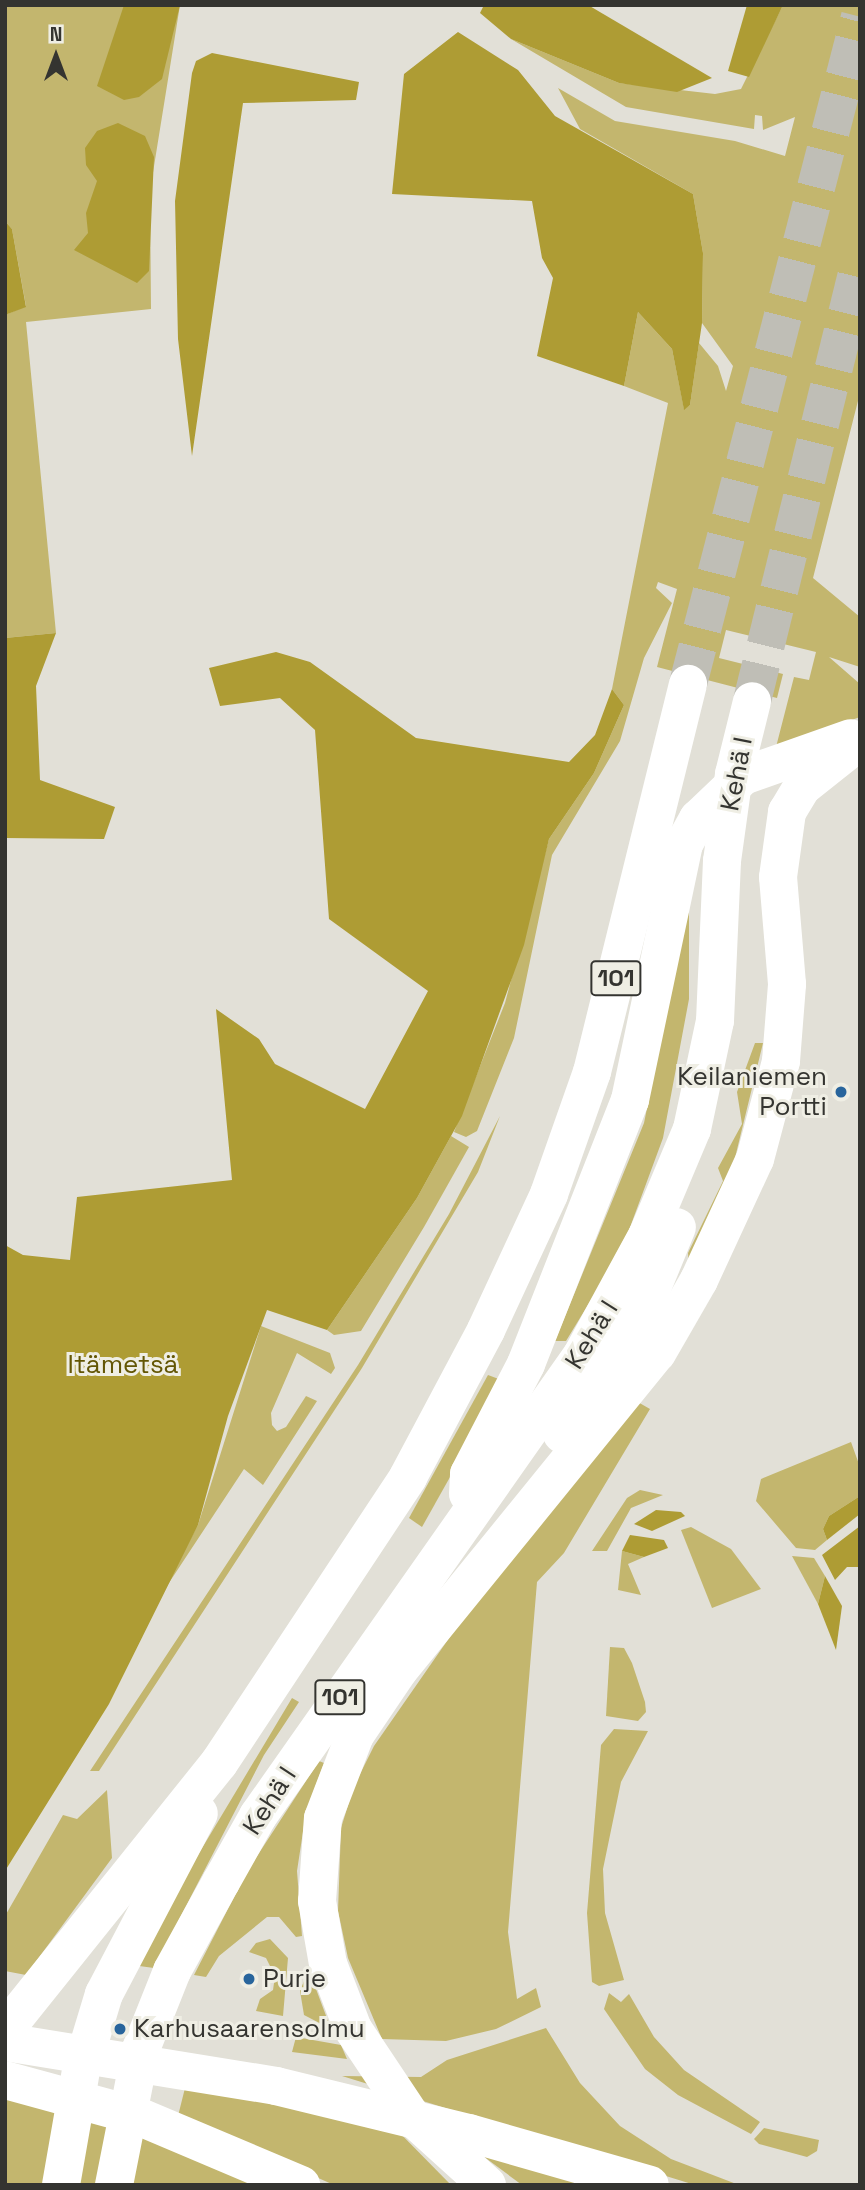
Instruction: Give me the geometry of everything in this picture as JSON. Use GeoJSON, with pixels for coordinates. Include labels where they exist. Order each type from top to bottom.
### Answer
{"type":"FeatureCollection","features":[{"type":"Feature","properties":{"kind":"highway","name":"101"},"geometry":{"type":"LineString","coordinates":[[219,1763],[408,1477],[486,1330],[550,1194],[592,1072],[688,684]]}},
{"type":"Feature","properties":{"kind":"highway","name":"Kehä I"},"geometry":{"type":"LineString","coordinates":[[114,2185],[132,2081],[172,1971],[220,1882],[258,1816],[582,1355],[618,1293],[692,1129],[715,1021],[722,862],[734,774],[752,701]]}},
{"type":"Feature","properties":{"kind":"highway"},"geometry":{"type":"LineString","coordinates":[[467,1517],[469,1474],[526,1364],[630,1100],[684,844],[718,797],[772,762],[860,735]]}},
{"type":"Feature","properties":{"kind":"highway"},"geometry":{"type":"LineString","coordinates":[[470,1577],[657,1353],[729,1220],[755,1159],[781,1061],[787,984],[778,877],[787,812],[803,787],[860,741]]}},
{"type":"Feature","properties":{"kind":"highway"},"geometry":{"type":"LineString","coordinates":[[487,2185],[441,2147],[385,2082],[353,2029],[328,1964],[316,1873],[331,1790],[355,1735],[470,1577],[645,1305],[689,1188],[692,1129]]}},
{"type":"Feature","properties":{"kind":"highway"},"geometry":{"type":"LineString","coordinates":[[5,2030],[78,1943],[173,1815],[219,1763]]}},
{"type":"Feature","properties":{"kind":"highway"},"geometry":{"type":"LineString","coordinates":[[61,2185],[81,2070],[117,1962],[194,1826],[219,1763]]}},
{"type":"Feature","properties":{"kind":"highway"},"geometry":{"type":"LineString","coordinates":[[5,2042],[289,2090],[650,2185]]}},
{"type":"Feature","properties":{"kind":"highway"},"geometry":{"type":"LineString","coordinates":[[5,2080],[140,2117],[301,2185]]}},
{"type":"Feature","properties":{"kind":"shaded area"},"geometry":{"type":"Polygon","coordinates":[[[5,5],[180,5],[150,191],[151,309],[26,322],[56,633],[5,638],[5,315],[26,306],[12,229],[5,221],[5,5]]]}},
{"type":"Feature","properties":{"kind":"shaded area"},"geometry":{"type":"Polygon","coordinates":[[[783,5],[860,5],[860,393],[813,578],[860,617],[860,667],[829,657],[860,684],[860,717],[776,747],[794,677],[809,680],[816,652],[726,630],[719,658],[783,674],[777,698],[657,667],[677,589],[658,582],[656,588],[672,603],[644,658],[620,741],[552,855],[514,1038],[477,1131],[466,1137],[454,1132],[505,1003],[549,839],[594,773],[624,705],[612,689],[668,403],[624,386],[638,312],[672,349],[684,409],[690,405],[699,343],[718,366],[726,391],[733,366],[702,323],[703,253],[693,194],[580,129],[558,88],[615,121],[735,141],[785,156],[795,117],[763,130],[762,116],[755,115],[754,129],[626,107],[511,39],[619,83],[715,94],[741,89],[783,5]]]}},
{"type":"Feature","properties":{"kind":"shaded area"},"geometry":{"type":"Polygon","coordinates":[[[689,900],[689,999],[663,1138],[629,1230],[566,1341],[555,1341],[644,1123],[689,900]]]}},
{"type":"Feature","properties":{"kind":"shaded area"},"geometry":{"type":"Polygon","coordinates":[[[755,1043],[763,1043],[733,1166],[689,1266],[688,1253],[723,1181],[718,1168],[742,1124],[737,1092],[755,1043]]]}},
{"type":"Feature","properties":{"kind":"shaded area"},"geometry":{"type":"Polygon","coordinates":[[[500,1116],[478,1172],[362,1368],[99,1771],[90,1771],[358,1365],[449,1214],[500,1116]]]}},
{"type":"Feature","properties":{"kind":"shaded area"},"geometry":{"type":"Polygon","coordinates":[[[451,1136],[469,1147],[424,1227],[361,1331],[334,1335],[327,1330],[417,1198],[451,1136]]]}},
{"type":"Feature","properties":{"kind":"shaded area"},"geometry":{"type":"Polygon","coordinates":[[[261,1326],[330,1353],[335,1368],[331,1374],[297,1353],[271,1413],[272,1425],[277,1431],[286,1427],[306,1396],[317,1401],[263,1485],[244,1469],[157,1601],[198,1525],[261,1326]]]}},
{"type":"Feature","properties":{"kind":"shaded area"},"geometry":{"type":"Polygon","coordinates":[[[488,1375],[504,1381],[422,1527],[409,1518],[488,1375]]]}},
{"type":"Feature","properties":{"kind":"shaded area"},"geometry":{"type":"Polygon","coordinates":[[[636,1401],[650,1409],[564,1553],[537,1582],[508,1932],[517,1999],[536,1988],[541,2007],[496,2029],[446,2041],[382,2039],[348,1958],[338,1911],[341,1828],[354,1786],[374,1746],[516,1542],[636,1401]]]}},
{"type":"Feature","properties":{"kind":"shaded area"},"geometry":{"type":"Polygon","coordinates":[[[851,1442],[860,1467],[860,1496],[829,1516],[823,1529],[827,1540],[815,1550],[796,1548],[756,1501],[761,1479],[851,1442]]]}},
{"type":"Feature","properties":{"kind":"shaded area"},"geometry":{"type":"Polygon","coordinates":[[[640,1490],[663,1495],[631,1508],[607,1551],[592,1551],[627,1498],[640,1490]]]}},
{"type":"Feature","properties":{"kind":"shaded area"},"geometry":{"type":"Polygon","coordinates":[[[691,1527],[731,1549],[761,1589],[712,1608],[681,1530],[691,1527]]]}},
{"type":"Feature","properties":{"kind":"shaded area"},"geometry":{"type":"Polygon","coordinates":[[[622,1551],[644,1557],[628,1564],[641,1595],[618,1590],[622,1551]]]}},
{"type":"Feature","properties":{"kind":"shaded area"},"geometry":{"type":"Polygon","coordinates":[[[792,1556],[814,1558],[825,1576],[818,1604],[792,1556]]]}},
{"type":"Feature","properties":{"kind":"shaded area"},"geometry":{"type":"Polygon","coordinates":[[[610,1647],[624,1648],[632,1663],[645,1702],[646,1712],[638,1721],[606,1716],[610,1647]]]}},
{"type":"Feature","properties":{"kind":"shaded area"},"geometry":{"type":"Polygon","coordinates":[[[292,1698],[299,1702],[264,1755],[154,1968],[132,1965],[292,1698]]]}},
{"type":"Feature","properties":{"kind":"shaded area"},"geometry":{"type":"Polygon","coordinates":[[[614,1729],[648,1731],[621,1782],[603,1869],[605,1913],[624,1980],[599,1986],[592,1982],[587,1913],[601,1745],[614,1729]]]}},
{"type":"Feature","properties":{"kind":"shaded area"},"geometry":{"type":"Polygon","coordinates":[[[319,1761],[324,1763],[306,1812],[297,1871],[302,1936],[296,1937],[279,1917],[267,1917],[219,1956],[206,1977],[194,1975],[248,1870],[319,1761]]]}},
{"type":"Feature","properties":{"kind":"shaded area"},"geometry":{"type":"Polygon","coordinates":[[[107,1790],[112,1858],[26,1975],[5,1971],[5,1916],[63,1815],[77,1819],[107,1790]]]}},
{"type":"Feature","properties":{"kind":"shaded area"},"geometry":{"type":"Polygon","coordinates":[[[270,1939],[288,1958],[283,2016],[256,2011],[260,1999],[273,1990],[275,1976],[266,1958],[249,1952],[256,1943],[270,1939]]]}},
{"type":"Feature","properties":{"kind":"shaded area"},"geometry":{"type":"Polygon","coordinates":[[[306,1976],[313,1981],[331,2029],[304,2015],[300,1991],[306,1976]]]}},
{"type":"Feature","properties":{"kind":"shaded area"},"geometry":{"type":"Polygon","coordinates":[[[609,1993],[621,2002],[629,1994],[654,2037],[684,2070],[760,2122],[751,2134],[678,2095],[645,2069],[604,2009],[609,1993]]]}},
{"type":"Feature","properties":{"kind":"shaded area"},"geometry":{"type":"Polygon","coordinates":[[[546,2028],[580,2083],[620,2126],[671,2159],[739,2185],[695,2185],[342,2076],[421,2077],[447,2060],[546,2028]]]}},
{"type":"Feature","properties":{"kind":"shaded area"},"geometry":{"type":"Polygon","coordinates":[[[296,2037],[341,2045],[347,2059],[292,2052],[296,2037]]]}},
{"type":"Feature","properties":{"kind":"shaded area"},"geometry":{"type":"Polygon","coordinates":[[[186,2084],[392,2125],[451,2185],[334,2185],[178,2116],[186,2084]]]}},
{"type":"Feature","properties":{"kind":"shaded area"},"geometry":{"type":"Polygon","coordinates":[[[5,2092],[30,2097],[274,2185],[5,2185],[5,2092]]]}},
{"type":"Feature","properties":{"kind":"shaded area"},"geometry":{"type":"Polygon","coordinates":[[[764,2128],[819,2140],[817,2151],[807,2157],[759,2144],[754,2139],[764,2128]]]}},
{"type":"Feature","properties":{"kind":"shaded area"},"geometry":{"type":"Polygon","coordinates":[[[468,2145],[611,2185],[522,2185],[468,2145]]]}},
{"type":"Feature","properties":{"kind":"green space"},"geometry":{"type":"Polygon","coordinates":[[[124,5],[180,5],[162,79],[139,97],[124,100],[97,86],[124,5]]]}},
{"type":"Feature","properties":{"kind":"green space"},"geometry":{"type":"Polygon","coordinates":[[[484,5],[588,5],[712,78],[677,92],[619,83],[511,39],[480,13],[484,5]]]}},
{"type":"Feature","properties":{"kind":"green space"},"geometry":{"type":"Polygon","coordinates":[[[747,5],[783,5],[749,77],[728,71],[747,5]]]}},
{"type":"Feature","properties":{"kind":"green space"},"geometry":{"type":"Polygon","coordinates":[[[458,32],[518,70],[555,116],[693,194],[703,253],[702,323],[690,405],[684,410],[672,349],[638,312],[624,386],[537,356],[553,278],[542,258],[532,201],[392,194],[404,74],[458,32]]]}},
{"type":"Feature","properties":{"kind":"green space"},"geometry":{"type":"Polygon","coordinates":[[[212,53],[359,82],[356,100],[243,103],[192,456],[178,339],[175,201],[192,73],[196,61],[212,53]]]}},
{"type":"Feature","properties":{"kind":"green space"},"geometry":{"type":"Polygon","coordinates":[[[118,123],[145,136],[154,157],[149,271],[137,283],[74,250],[88,233],[86,213],[97,181],[86,165],[85,148],[97,131],[118,123]]]}},
{"type":"Feature","properties":{"kind":"green space"},"geometry":{"type":"Polygon","coordinates":[[[5,221],[12,229],[26,307],[5,315],[5,221]]]}},
{"type":"Feature","properties":{"kind":"green space"},"geometry":{"type":"Polygon","coordinates":[[[56,633],[36,686],[40,780],[115,807],[104,839],[5,838],[5,638],[56,633]]]}},
{"type":"Feature","properties":{"kind":"green space","name":"Itämetsä"},"geometry":{"type":"Polygon","coordinates":[[[276,652],[310,662],[416,738],[569,762],[595,735],[612,689],[624,705],[594,773],[549,839],[524,945],[462,1116],[417,1198],[327,1330],[267,1310],[228,1416],[198,1525],[109,1704],[5,1871],[5,1245],[23,1255],[70,1260],[77,1197],[232,1180],[216,1009],[259,1039],[275,1064],[365,1109],[428,991],[329,919],[315,730],[280,698],[220,706],[209,668],[276,652]]]}},
{"type":"Feature","properties":{"kind":"green space"},"geometry":{"type":"Polygon","coordinates":[[[860,1496],[860,1514],[827,1540],[823,1529],[829,1516],[860,1496]]]}},
{"type":"Feature","properties":{"kind":"green space"},"geometry":{"type":"Polygon","coordinates":[[[656,1510],[681,1512],[685,1516],[652,1531],[634,1524],[656,1510]]]}},
{"type":"Feature","properties":{"kind":"green space"},"geometry":{"type":"Polygon","coordinates":[[[860,1526],[860,1567],[847,1567],[835,1580],[822,1555],[860,1526]]]}},
{"type":"Feature","properties":{"kind":"green space"},"geometry":{"type":"Polygon","coordinates":[[[630,1535],[664,1540],[668,1548],[644,1557],[622,1551],[630,1535]]]}},
{"type":"Feature","properties":{"kind":"green space"},"geometry":{"type":"Polygon","coordinates":[[[825,1576],[842,1606],[836,1650],[818,1604],[825,1576]]]}},
{"type":"Feature","properties":{"kind":"tunnel"},"geometry":{"type":"LineString","coordinates":[[688,684],[860,17]]}},
{"type":"Feature","properties":{"kind":"tunnel"},"geometry":{"type":"LineString","coordinates":[[752,701],[860,260]]}},
{"type":"Feature","properties":{"kind":"place","name":"Keilaniemen Portti"},"geometry":{"type":"Point","coordinates":[841,1092]}},
{"type":"Feature","properties":{"kind":"place","name":"Purje"},"geometry":{"type":"Point","coordinates":[249,1979]}},
{"type":"Feature","properties":{"kind":"place","name":"Karhusaarensolmu"},"geometry":{"type":"Point","coordinates":[120,2029]}}]}
